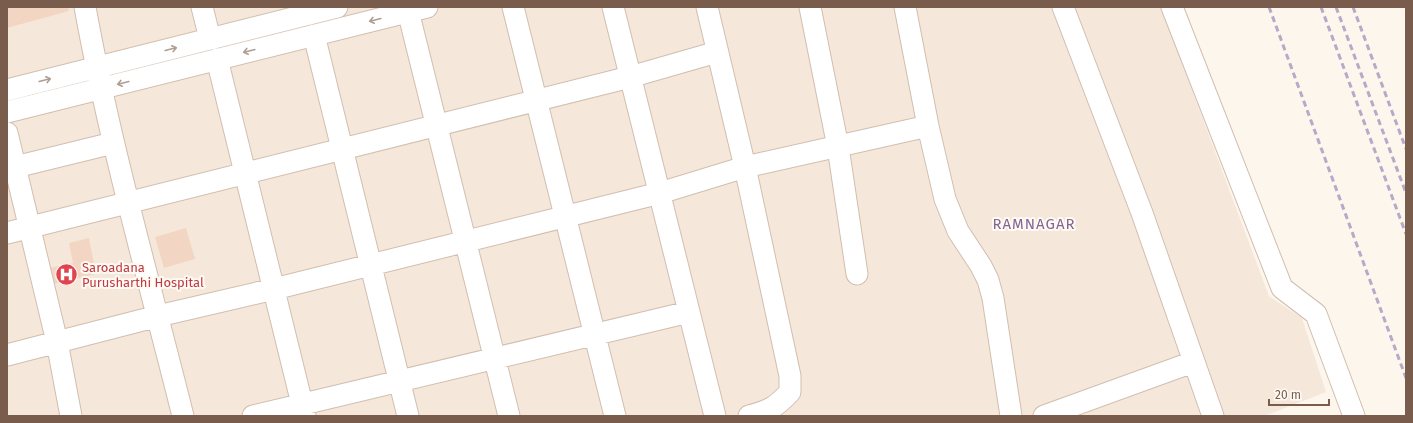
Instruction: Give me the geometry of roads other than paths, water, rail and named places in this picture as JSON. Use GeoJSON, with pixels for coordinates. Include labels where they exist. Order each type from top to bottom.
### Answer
{"type":"FeatureCollection","features":[{"type":"Feature","properties":{"kind":"street"},"geometry":{"type":"LineString","coordinates":[[85,7],[96,68],[102,89],[113,143],[183,416]]}},
{"type":"Feature","properties":{"kind":"street"},"geometry":{"type":"LineString","coordinates":[[202,7],[210,39]]}},
{"type":"Feature","properties":{"kind":"street"},"geometry":{"type":"LineString","coordinates":[[7,90],[210,39],[306,11],[337,7]]}},
{"type":"Feature","properties":{"kind":"street"},"geometry":{"type":"LineString","coordinates":[[513,7],[615,416]]}},
{"type":"Feature","properties":{"kind":"street"},"geometry":{"type":"LineString","coordinates":[[613,7],[715,416]]}},
{"type":"Feature","properties":{"kind":"street"},"geometry":{"type":"LineString","coordinates":[[707,7],[745,167],[790,376],[790,392],[779,404],[763,413],[749,416]]}},
{"type":"Feature","properties":{"kind":"street"},"geometry":{"type":"LineString","coordinates":[[810,7],[838,147],[857,274]]}},
{"type":"Feature","properties":{"kind":"street"},"geometry":{"type":"LineString","coordinates":[[905,7],[928,126],[946,199],[958,232],[981,266],[988,280],[1011,416]]}},
{"type":"Feature","properties":{"kind":"street"},"geometry":{"type":"LineString","coordinates":[[1062,7],[1142,213],[1213,416]]}},
{"type":"Feature","properties":{"kind":"street"},"geometry":{"type":"LineString","coordinates":[[1172,7],[1282,288],[1316,314],[1354,416]]}},
{"type":"Feature","properties":{"kind":"street"},"geometry":{"type":"LineString","coordinates":[[7,112],[414,9],[436,125],[509,416]]}},
{"type":"Feature","properties":{"kind":"street"},"geometry":{"type":"LineString","coordinates":[[314,35],[408,416]]}},
{"type":"Feature","properties":{"kind":"street"},"geometry":{"type":"LineString","coordinates":[[7,233],[129,201],[630,77],[717,52]]}},
{"type":"Feature","properties":{"kind":"street"},"geometry":{"type":"LineString","coordinates":[[217,59],[304,410]]}},
{"type":"Feature","properties":{"kind":"street"},"geometry":{"type":"LineString","coordinates":[[7,355],[158,316],[274,289],[660,193],[745,167],[928,126]]}},
{"type":"Feature","properties":{"kind":"street"},"geometry":{"type":"LineString","coordinates":[[7,133],[11,168],[30,227],[57,342],[71,416]]}},
{"type":"Feature","properties":{"kind":"street"},"geometry":{"type":"LineString","coordinates":[[11,168],[113,143]]}},
{"type":"Feature","properties":{"kind":"street"},"geometry":{"type":"LineString","coordinates":[[253,416],[304,410],[399,381],[689,312]]}},
{"type":"Feature","properties":{"kind":"street"},"geometry":{"type":"LineString","coordinates":[[1044,416],[1193,362]]}},
{"type":"Feature","properties":{"kind":"railway"},"geometry":{"type":"LineString","coordinates":[[1269,7],[1406,378]]}},
{"type":"Feature","properties":{"kind":"railway"},"geometry":{"type":"LineString","coordinates":[[1321,7],[1406,234]]}},
{"type":"Feature","properties":{"kind":"railway"},"geometry":{"type":"LineString","coordinates":[[1336,7],[1406,193]]}},
{"type":"Feature","properties":{"kind":"railway"},"geometry":{"type":"LineString","coordinates":[[1353,7],[1406,149]]}},
{"type":"Feature","properties":{"kind":"place","name":"Saroadana Purusharthi Hospital"},"geometry":{"type":"Point","coordinates":[66,274]}},
{"type":"Feature","properties":{"kind":"district","name":"RAMNAGAR"},"geometry":{"type":"Point","coordinates":[1034,224]}}]}
